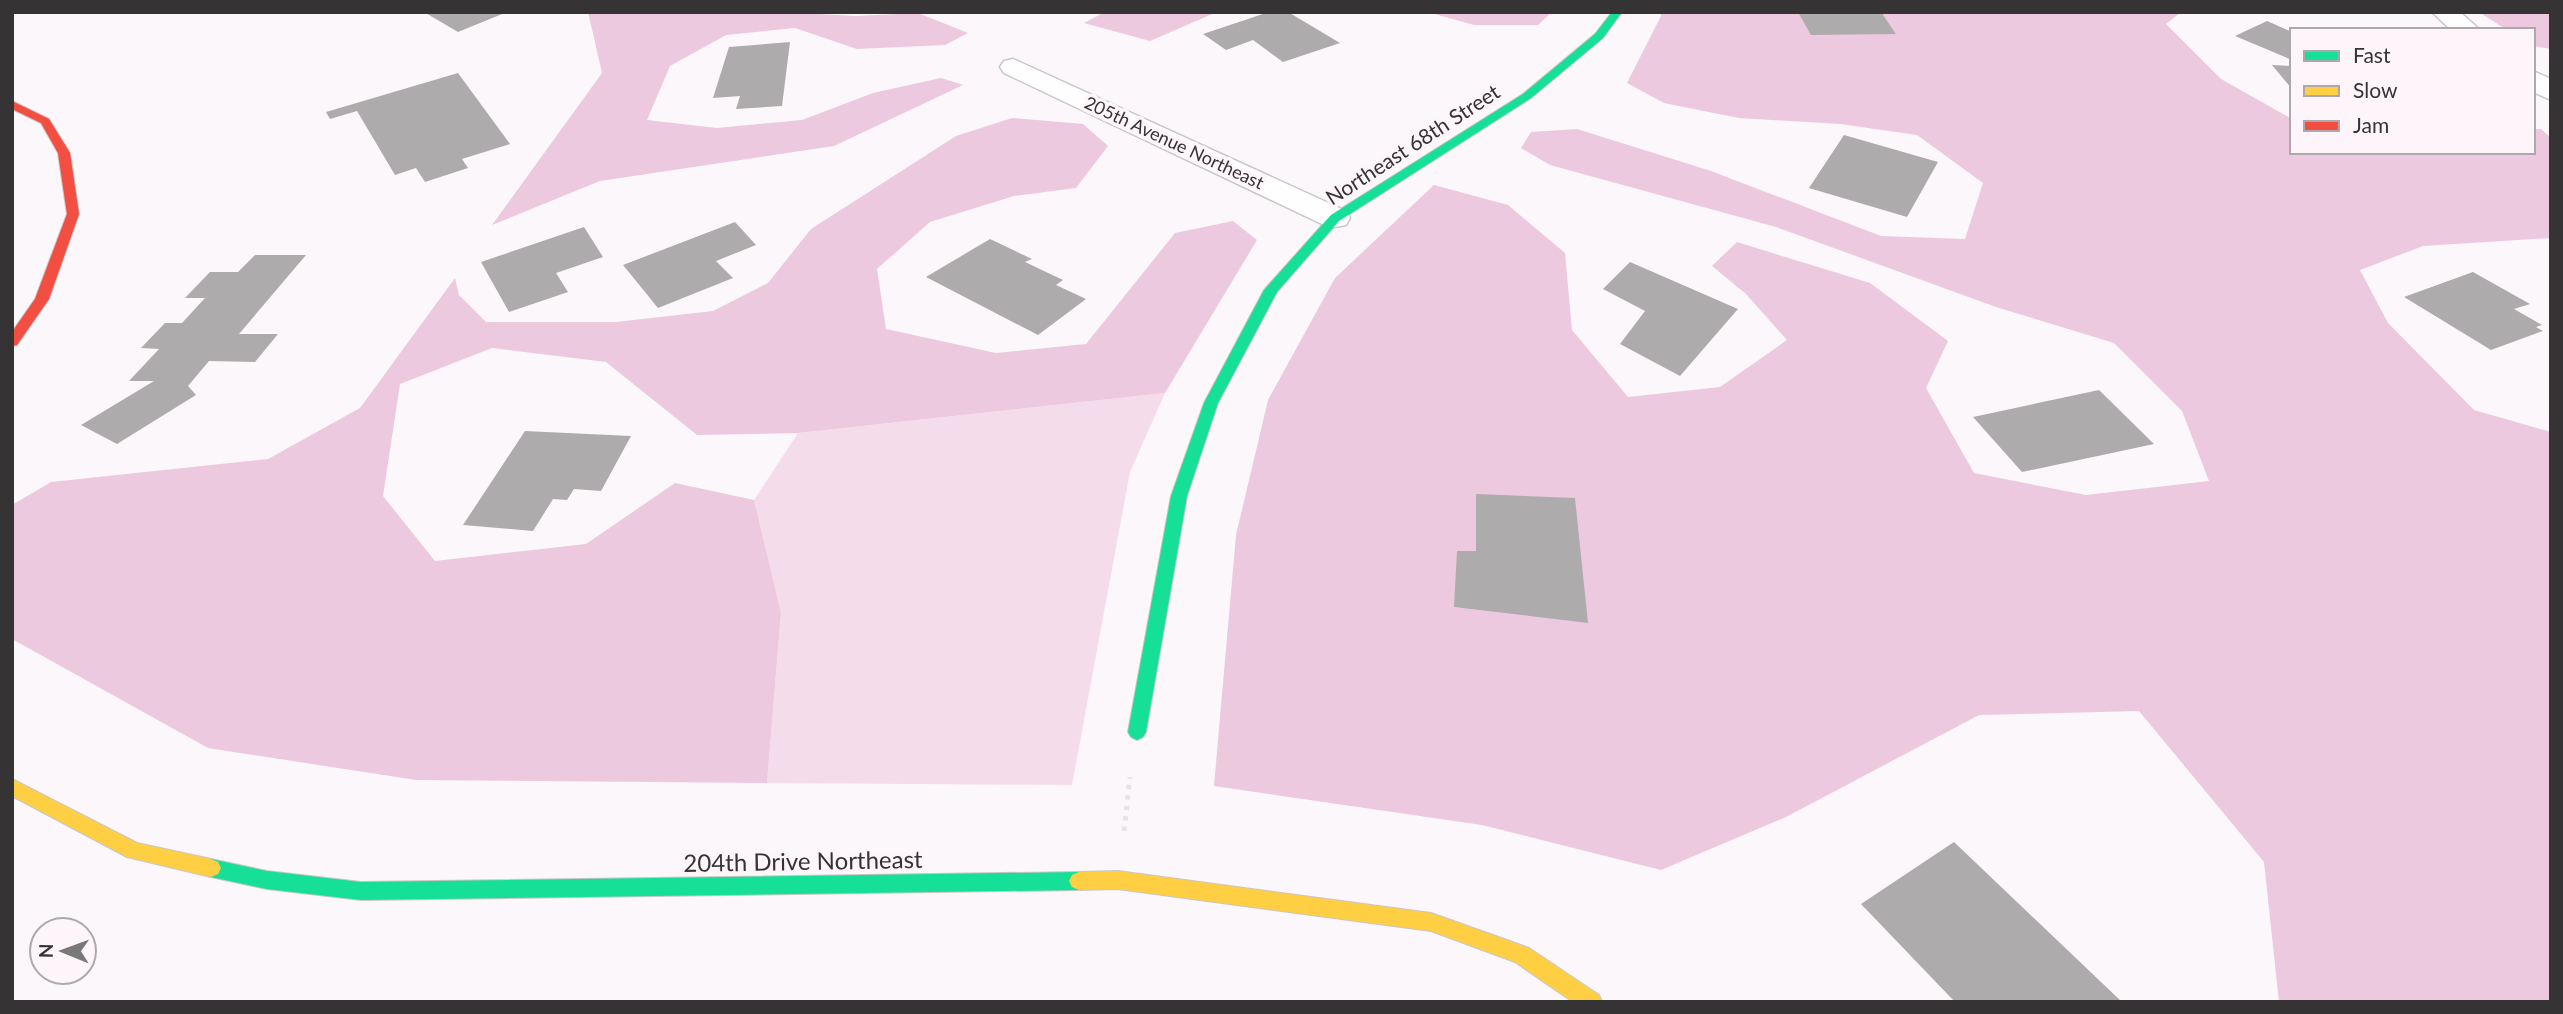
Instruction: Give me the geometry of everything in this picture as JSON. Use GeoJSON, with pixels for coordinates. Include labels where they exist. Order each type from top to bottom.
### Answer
{"type":"FeatureCollection","features":[{"type":"Feature","properties":{"kind":"street","name":"Northeast 68th Street"},"geometry":{"type":"LineString","coordinates":[[1137,732],[1179,496],[1211,403],[1271,290],[1335,218],[1527,96],[1599,36],[1617,12]]}},
{"type":"Feature","properties":{"kind":"street"},"geometry":{"type":"LineString","coordinates":[[2444,12],[2464,28]]}},
{"type":"Feature","properties":{"kind":"street","name":"205th Avenue Northeast"},"geometry":{"type":"LineString","coordinates":[[1013,67],[1335,218]]}},
{"type":"Feature","properties":{"kind":"street"},"geometry":{"type":"LineString","coordinates":[[2535,80],[2551,92]]}},
{"type":"Feature","properties":{"kind":"street"},"geometry":{"type":"LineString","coordinates":[[12,104],[45,121],[64,153],[73,214],[42,299],[12,342]]}},
{"type":"Feature","properties":{"kind":"street","name":"204th Drive Northeast"},"geometry":{"type":"LineString","coordinates":[[12,787],[134,851],[267,880],[361,891],[1118,880],[1431,922],[1521,955],[1592,1002]]}},
{"type":"Feature","properties":{"kind":"path"},"geometry":{"type":"LineString","coordinates":[[1118,880],[1137,732]]}},
{"type":"Feature","properties":{"kind":"shaded area"},"geometry":{"type":"Polygon","coordinates":[[[588,12],[784,12],[856,16],[918,13],[968,33],[945,45],[857,49],[795,28],[726,35],[670,66],[647,120],[717,128],[802,120],[873,93],[941,78],[963,85],[834,146],[600,181],[492,225],[602,73],[588,12]]]}},
{"type":"Feature","properties":{"kind":"shaded area"},"geometry":{"type":"Polygon","coordinates":[[[1105,12],[1217,12],[1150,41],[1084,23],[1105,12]]]}},
{"type":"Feature","properties":{"kind":"shaded area"},"geometry":{"type":"Polygon","coordinates":[[[1427,12],[1552,12],[1538,25],[1474,25],[1427,12]]]}},
{"type":"Feature","properties":{"kind":"shaded area"},"geometry":{"type":"Polygon","coordinates":[[[1661,12],[2181,12],[2166,24],[2221,79],[2290,118],[2290,154],[2535,154],[2535,129],[2541,129],[2551,138],[2551,238],[2423,246],[2360,270],[2388,323],[2474,410],[2551,432],[2551,1002],[2279,1002],[2264,862],[2139,711],[1979,715],[1786,817],[1661,870],[1482,825],[1214,786],[1236,535],[1268,400],[1335,278],[1434,185],[1508,205],[1565,253],[1572,330],[1628,397],[1720,387],[1787,340],[1746,294],[1712,266],[1737,242],[1870,283],[1948,341],[1926,388],[1974,473],[2086,495],[2209,481],[2182,411],[2114,343],[1996,307],[1776,227],[1550,165],[1521,148],[1531,132],[1577,129],[1711,171],[1881,236],[1965,239],[1983,183],[1917,135],[1840,124],[1739,118],[1664,103],[1627,83],[1661,12]]]}},
{"type":"Feature","properties":{"kind":"shaded area"},"geometry":{"type":"Polygon","coordinates":[[[2479,12],[2551,12],[2551,49],[2535,46],[2535,28],[2504,28],[2479,12]]]}},
{"type":"Feature","properties":{"kind":"shaded area"},"geometry":{"type":"Polygon","coordinates":[[[1012,118],[1083,124],[1108,146],[1076,188],[1014,196],[930,222],[877,269],[886,329],[996,353],[1086,344],[1175,233],[1233,221],[1257,240],[1165,393],[798,433],[697,435],[606,362],[492,348],[400,384],[383,496],[435,561],[586,544],[675,483],[754,500],[781,613],[767,783],[416,780],[208,748],[12,639],[12,505],[51,482],[268,459],[360,408],[455,278],[459,295],[486,322],[616,322],[713,311],[768,283],[811,229],[956,136],[1012,118]]]}},
{"type":"Feature","properties":{"kind":"shaded area"},"geometry":{"type":"Polygon","coordinates":[[[1165,393],[1130,472],[1072,785],[767,783],[781,614],[754,500],[798,433],[1165,393]]]}},
{"type":"Feature","properties":{"kind":"building"},"geometry":{"type":"Polygon","coordinates":[[[424,12],[507,12],[458,32],[424,12]]]}},
{"type":"Feature","properties":{"kind":"building"},"geometry":{"type":"Polygon","coordinates":[[[1269,12],[1288,12],[1340,43],[1283,62],[1253,40],[1226,50],[1203,34],[1269,12]]]}},
{"type":"Feature","properties":{"kind":"building"},"geometry":{"type":"Polygon","coordinates":[[[1798,12],[1881,12],[1896,34],[1811,35],[1798,12]]]}},
{"type":"Feature","properties":{"kind":"building"},"geometry":{"type":"Polygon","coordinates":[[[2267,21],[2290,31],[2290,59],[2235,36],[2267,21]]]}},
{"type":"Feature","properties":{"kind":"building"},"geometry":{"type":"Polygon","coordinates":[[[790,42],[782,106],[736,109],[740,96],[713,98],[729,47],[790,42]]]}},
{"type":"Feature","properties":{"kind":"building"},"geometry":{"type":"Polygon","coordinates":[[[2272,65],[2290,66],[2290,87],[2272,65]]]}},
{"type":"Feature","properties":{"kind":"building"},"geometry":{"type":"Polygon","coordinates":[[[458,73],[510,144],[462,159],[468,168],[425,182],[416,168],[395,175],[357,111],[330,119],[326,112],[458,73]]]}},
{"type":"Feature","properties":{"kind":"building"},"geometry":{"type":"Polygon","coordinates":[[[1844,135],[1938,162],[1907,217],[1809,188],[1844,135]]]}},
{"type":"Feature","properties":{"kind":"building"},"geometry":{"type":"Polygon","coordinates":[[[735,222],[756,245],[716,261],[733,278],[658,308],[623,265],[735,222]]]}},
{"type":"Feature","properties":{"kind":"building"},"geometry":{"type":"Polygon","coordinates":[[[584,227],[603,257],[556,273],[568,292],[509,312],[481,262],[584,227]]]}},
{"type":"Feature","properties":{"kind":"building"},"geometry":{"type":"Polygon","coordinates":[[[990,239],[1032,259],[1025,262],[1063,280],[1056,285],[1086,299],[1038,335],[926,277],[990,239]]]}},
{"type":"Feature","properties":{"kind":"building"},"geometry":{"type":"Polygon","coordinates":[[[255,255],[306,255],[239,334],[278,334],[255,362],[209,361],[188,386],[196,395],[117,444],[81,425],[154,381],[129,381],[159,349],[141,348],[165,323],[182,323],[205,298],[185,298],[210,272],[238,272],[255,255]]]}},
{"type":"Feature","properties":{"kind":"building"},"geometry":{"type":"Polygon","coordinates":[[[1630,262],[1738,309],[1680,376],[1620,344],[1645,311],[1603,289],[1630,262]]]}},
{"type":"Feature","properties":{"kind":"building"},"geometry":{"type":"Polygon","coordinates":[[[2473,272],[2530,304],[2514,309],[2542,325],[2536,327],[2543,331],[2491,350],[2404,297],[2473,272]]]}},
{"type":"Feature","properties":{"kind":"building"},"geometry":{"type":"Polygon","coordinates":[[[2099,390],[2154,444],[2022,472],[1973,417],[2099,390]]]}},
{"type":"Feature","properties":{"kind":"building"},"geometry":{"type":"Polygon","coordinates":[[[525,431],[631,436],[601,491],[574,489],[567,500],[553,499],[533,531],[463,525],[525,431]]]}},
{"type":"Feature","properties":{"kind":"building"},"geometry":{"type":"Polygon","coordinates":[[[1476,494],[1575,498],[1588,623],[1454,607],[1457,551],[1476,551],[1476,494]]]}},
{"type":"Feature","properties":{"kind":"building"},"geometry":{"type":"Polygon","coordinates":[[[1954,842],[2122,1002],[1955,1002],[1861,904],[1954,842]]]}},
{"type":"Feature","properties":{"kind":"traffic: fast"},"geometry":{"type":"LineString","coordinates":[[1137,732],[1179,496],[1211,403],[1271,290],[1335,218],[1527,96],[1599,36],[1617,12]]}},
{"type":"Feature","properties":{"kind":"traffic: fast"},"geometry":{"type":"LineString","coordinates":[[211,868],[267,880],[361,891],[1079,881]]}},
{"type":"Feature","properties":{"kind":"traffic: slow"},"geometry":{"type":"LineString","coordinates":[[12,787],[134,851],[211,868]]}},
{"type":"Feature","properties":{"kind":"traffic: slow"},"geometry":{"type":"LineString","coordinates":[[1079,881],[1118,880],[1431,922],[1522,955],[1592,1002]]}},
{"type":"Feature","properties":{"kind":"traffic: jam"},"geometry":{"type":"LineString","coordinates":[[12,104],[45,121],[64,153],[73,214],[42,299],[12,342]]}}]}
